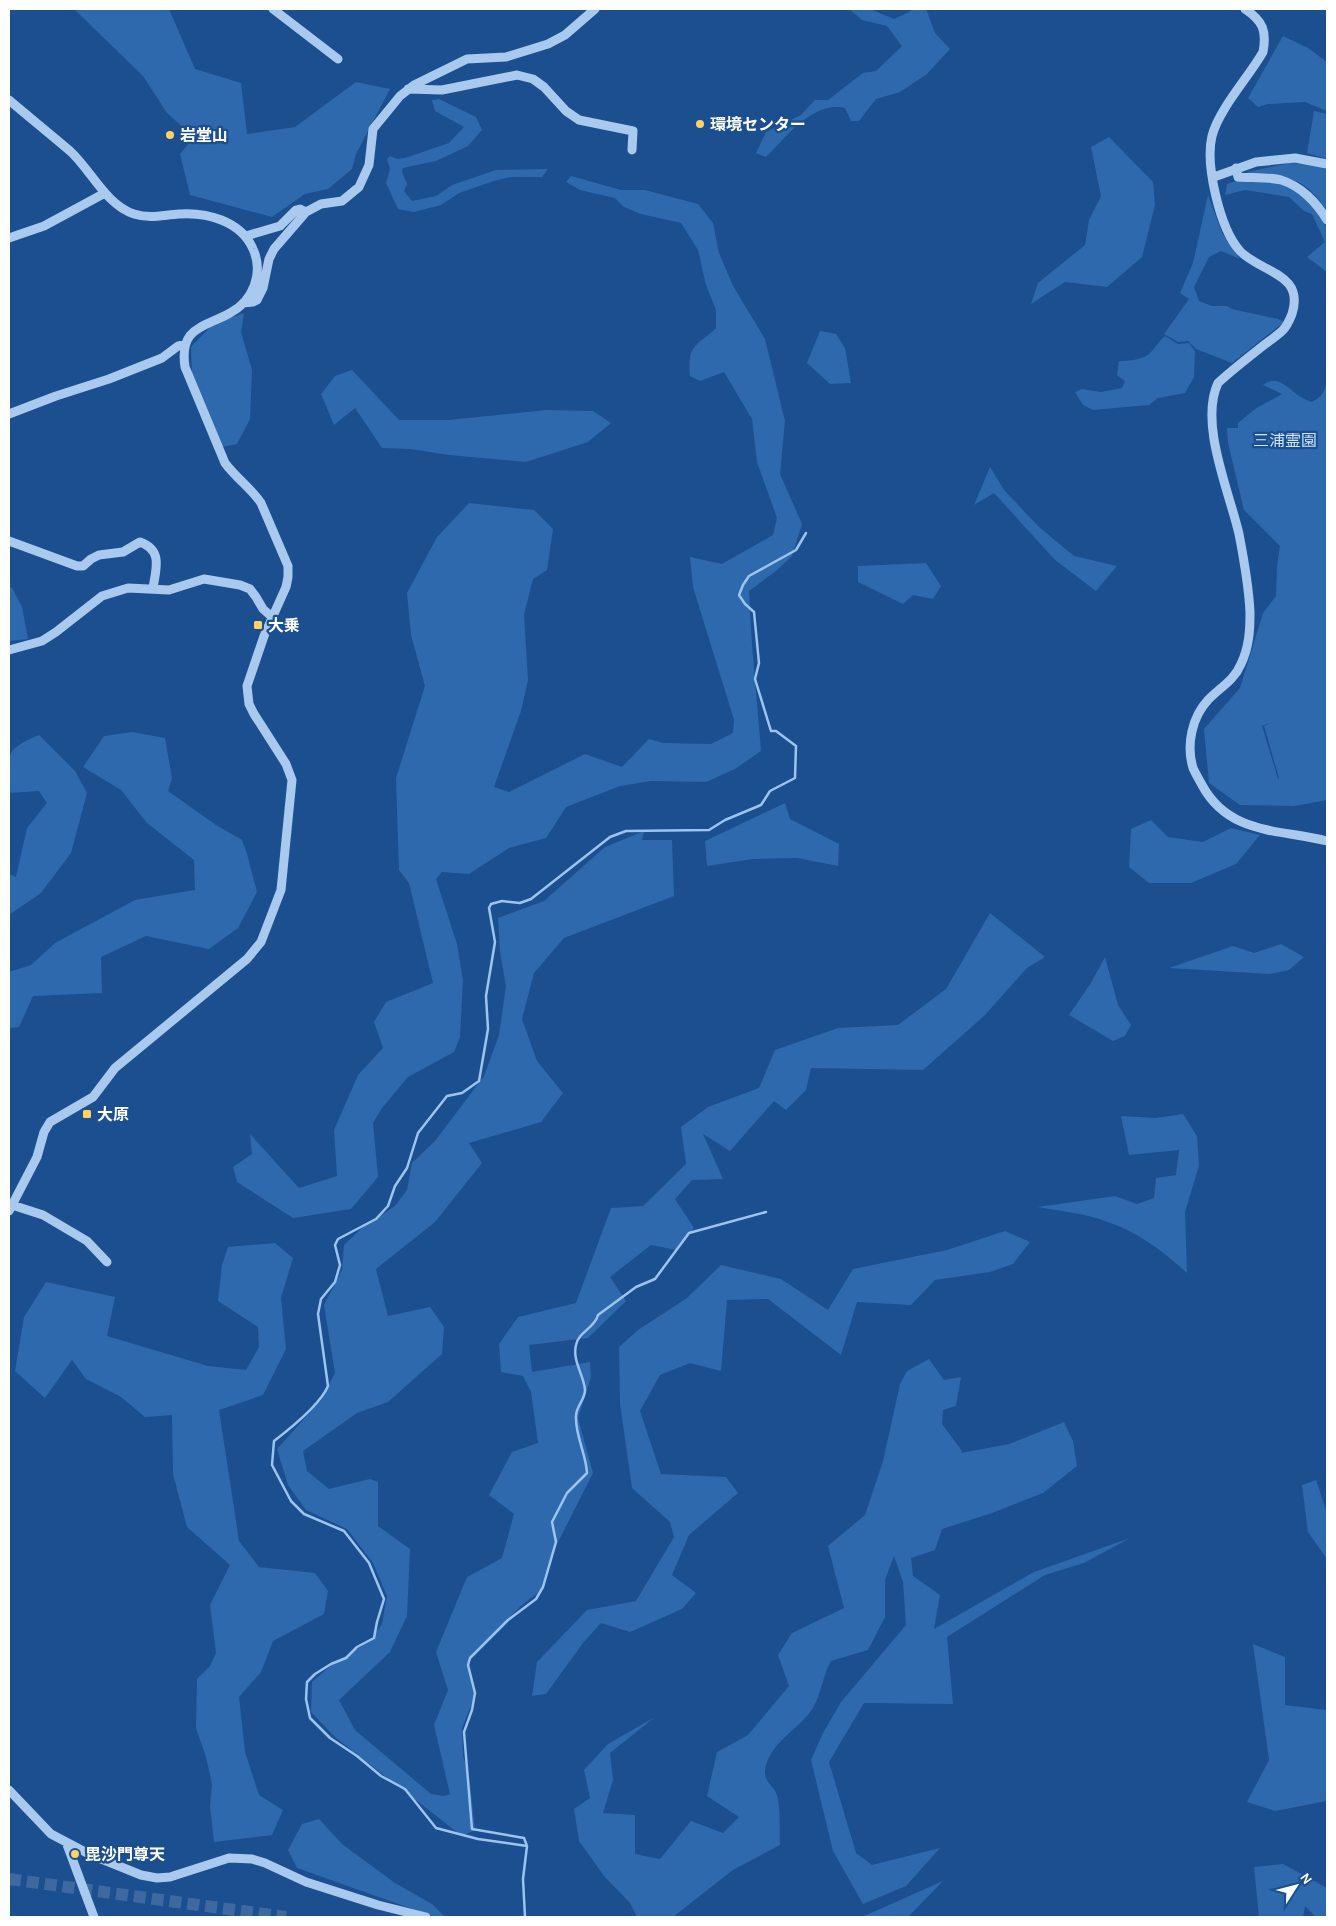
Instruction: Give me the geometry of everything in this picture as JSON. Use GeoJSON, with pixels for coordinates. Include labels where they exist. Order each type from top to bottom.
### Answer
{"type":"FeatureCollection","features":[{"type":"Feature","properties":{"kind":"street"},"geometry":{"type":"LineString","coordinates":[[273,9],[338,59]]}},
{"type":"Feature","properties":{"kind":"street"},"geometry":{"type":"LineString","coordinates":[[243,303],[257,300],[263,288],[269,259],[274,249],[306,212],[321,204],[342,201],[353,193],[369,164],[373,128],[400,96],[414,85],[468,59],[506,57],[548,44],[565,35],[595,9]]}},
{"type":"Feature","properties":{"kind":"street"},"geometry":{"type":"LineString","coordinates":[[1245,9],[1254,16],[1264,30],[1265,40],[1263,52],[1216,123],[1210,151],[1217,204],[1234,243],[1242,252],[1281,276],[1290,286],[1295,296],[1292,314],[1284,330],[1224,377],[1218,383],[1213,393],[1211,407],[1212,429],[1239,534],[1249,591],[1250,637],[1241,665],[1230,682],[1208,700],[1200,711],[1193,728],[1190,746],[1193,768],[1208,797],[1232,818],[1263,829],[1327,841]]}},
{"type":"Feature","properties":{"kind":"street"},"geometry":{"type":"LineString","coordinates":[[408,90],[442,90],[517,75],[533,79],[544,87],[566,111],[579,120],[633,131],[632,150]]}},
{"type":"Feature","properties":{"kind":"street"},"geometry":{"type":"LineString","coordinates":[[9,100],[70,151],[118,206],[145,217],[195,214],[209,216],[232,225],[246,236],[254,251],[258,269],[254,287],[243,303],[232,313],[205,324],[190,335],[185,344],[183,355],[185,367],[221,454],[234,475],[246,485],[261,503],[288,566],[286,587],[272,617],[249,677],[249,704],[290,773],[292,789],[281,890],[261,942],[247,959],[115,1068],[93,1097],[50,1122],[44,1132],[38,1157],[10,1208],[43,1215],[86,1241],[107,1262]]}},
{"type":"Feature","properties":{"kind":"street"},"geometry":{"type":"LineString","coordinates":[[1214,177],[1256,162],[1295,158],[1327,164]]}},
{"type":"Feature","properties":{"kind":"street"},"geometry":{"type":"LineString","coordinates":[[1236,168],[1238,177],[1280,180],[1300,189],[1327,220]]}},
{"type":"Feature","properties":{"kind":"street"},"geometry":{"type":"LineString","coordinates":[[9,238],[44,226],[105,193]]}},
{"type":"Feature","properties":{"kind":"street"},"geometry":{"type":"LineString","coordinates":[[246,236],[280,226],[296,210],[300,209],[306,212]]}},
{"type":"Feature","properties":{"kind":"street"},"geometry":{"type":"LineString","coordinates":[[9,414],[56,396],[108,380],[162,358],[178,346],[185,344]]}},
{"type":"Feature","properties":{"kind":"street"},"geometry":{"type":"LineString","coordinates":[[9,541],[77,566],[83,566],[91,558],[105,553],[123,552],[140,542],[148,545],[154,553],[157,564],[153,588]]}},
{"type":"Feature","properties":{"kind":"street"},"geometry":{"type":"LineString","coordinates":[[9,650],[42,641],[108,594],[128,588],[169,590],[204,579],[240,585],[250,589],[263,609],[272,617]]}},
{"type":"Feature","properties":{"kind":"street"},"geometry":{"type":"LineString","coordinates":[[9,1790],[52,1834],[137,1874],[157,1878],[170,1877],[229,1858],[252,1859],[306,1882],[378,1905],[426,1917]]}},
{"type":"Feature","properties":{"kind":"street"},"geometry":{"type":"LineString","coordinates":[[66,1842],[94,1917]]}},
{"type":"Feature","properties":{"kind":"green space"},"geometry":{"type":"Polygon","coordinates":[[[74,9],[169,9],[195,69],[241,83],[247,134],[295,127],[356,82],[390,89],[356,154],[352,169],[328,189],[305,194],[272,217],[190,195],[180,154],[194,137],[167,113],[143,76],[74,9]]]}},
{"type":"Feature","properties":{"kind":"green space"},"geometry":{"type":"Polygon","coordinates":[[[849,9],[870,9],[894,19],[912,9],[926,9],[935,33],[950,49],[927,74],[900,92],[876,99],[859,121],[851,121],[845,108],[833,107],[822,110],[801,122],[766,157],[756,153],[766,132],[801,115],[815,100],[828,100],[863,73],[876,71],[902,46],[887,26],[862,20],[849,9]]]}},
{"type":"Feature","properties":{"kind":"green space"},"geometry":{"type":"Polygon","coordinates":[[[1283,36],[1308,48],[1327,62],[1327,111],[1305,102],[1268,104],[1258,107],[1248,98],[1283,36]]]}},
{"type":"Feature","properties":{"kind":"green space"},"geometry":{"type":"Polygon","coordinates":[[[439,99],[476,117],[482,130],[468,146],[436,161],[403,168],[402,172],[407,184],[404,191],[412,201],[436,196],[452,185],[496,170],[548,169],[542,177],[510,177],[494,181],[459,193],[441,205],[414,212],[398,209],[386,183],[390,169],[387,159],[390,156],[397,159],[405,158],[449,143],[464,127],[435,111],[432,100],[439,99]]]}},
{"type":"Feature","properties":{"kind":"green space"},"geometry":{"type":"Polygon","coordinates":[[[1314,111],[1327,114],[1327,159],[1307,153],[1314,111]]]}},
{"type":"Feature","properties":{"kind":"green space"},"geometry":{"type":"Polygon","coordinates":[[[1109,137],[1153,182],[1155,205],[1142,257],[1107,287],[1065,282],[1031,304],[1038,283],[1085,245],[1089,220],[1101,196],[1091,147],[1109,137]]]}},
{"type":"Feature","properties":{"kind":"green space"},"geometry":{"type":"Polygon","coordinates":[[[1290,163],[1327,168],[1327,211],[1311,191],[1295,181],[1286,178],[1251,176],[1247,172],[1290,163]]]}},
{"type":"Feature","properties":{"kind":"green space"},"geometry":{"type":"Polygon","coordinates":[[[571,176],[621,190],[645,190],[698,204],[713,223],[719,253],[733,286],[765,339],[785,421],[780,474],[802,524],[792,556],[776,571],[749,591],[761,751],[735,769],[706,782],[651,781],[620,786],[566,807],[546,838],[509,848],[469,874],[442,872],[436,879],[457,944],[463,980],[460,1037],[454,1052],[408,1077],[382,1108],[373,1123],[378,1177],[351,1209],[293,1218],[237,1182],[233,1167],[252,1154],[250,1134],[299,1188],[337,1176],[334,1130],[358,1075],[383,1048],[374,1022],[386,1002],[433,983],[409,883],[399,870],[396,778],[425,686],[411,635],[407,593],[437,537],[469,503],[534,510],[553,529],[547,570],[533,579],[524,615],[528,680],[521,711],[494,787],[509,792],[585,754],[622,767],[649,739],[663,743],[711,744],[733,733],[734,720],[693,587],[690,557],[722,564],[773,535],[777,518],[757,462],[752,419],[724,372],[700,381],[690,376],[689,366],[692,352],[698,343],[716,328],[716,310],[706,285],[698,250],[681,223],[641,214],[624,207],[615,198],[580,190],[566,182],[571,176]]]}},
{"type":"Feature","properties":{"kind":"green space"},"geometry":{"type":"Polygon","coordinates":[[[1236,181],[1286,186],[1301,195],[1314,207],[1324,222],[1328,234],[1327,272],[1307,257],[1325,242],[1312,214],[1304,211],[1289,197],[1245,190],[1225,195],[1227,184],[1236,181]]]}},
{"type":"Feature","properties":{"kind":"green space"},"geometry":{"type":"Polygon","coordinates":[[[1208,195],[1222,233],[1240,259],[1221,251],[1209,257],[1194,287],[1199,301],[1212,306],[1227,306],[1232,309],[1284,322],[1232,363],[1196,349],[1188,341],[1178,342],[1164,334],[1189,299],[1180,293],[1193,263],[1208,195]]]}},
{"type":"Feature","properties":{"kind":"green space"},"geometry":{"type":"Polygon","coordinates":[[[244,313],[241,332],[252,370],[250,419],[237,444],[218,448],[192,377],[191,347],[213,324],[244,313]]]}},
{"type":"Feature","properties":{"kind":"green space"},"geometry":{"type":"Polygon","coordinates":[[[820,331],[836,334],[845,348],[851,383],[830,384],[807,363],[820,331]]]}},
{"type":"Feature","properties":{"kind":"green space"},"geometry":{"type":"Polygon","coordinates":[[[1165,336],[1178,344],[1189,343],[1195,351],[1194,377],[1185,393],[1158,398],[1149,405],[1093,410],[1083,405],[1075,392],[1082,389],[1101,392],[1122,388],[1125,381],[1117,375],[1119,361],[1132,360],[1148,355],[1165,336]]]}},
{"type":"Feature","properties":{"kind":"green space"},"geometry":{"type":"Polygon","coordinates":[[[352,370],[399,420],[448,420],[546,410],[593,411],[611,423],[588,442],[526,462],[449,455],[411,449],[382,448],[355,408],[334,425],[321,394],[335,376],[352,370]]]}},
{"type":"Feature","properties":{"kind":"green space","name":"三浦霊園"},"geometry":{"type":"Polygon","coordinates":[[[1327,379],[1327,800],[1294,806],[1240,805],[1209,783],[1204,729],[1240,688],[1263,613],[1276,596],[1280,546],[1244,510],[1228,443],[1227,428],[1238,428],[1238,423],[1255,409],[1282,394],[1263,385],[1268,382],[1274,381],[1283,384],[1302,398],[1312,402],[1321,395],[1327,379]],[[1275,721],[1262,726],[1278,779],[1279,778],[1264,726],[1275,721]]]}},
{"type":"Feature","properties":{"kind":"green space"},"geometry":{"type":"Polygon","coordinates":[[[990,467],[1004,490],[1039,527],[1074,556],[1117,566],[1096,591],[1055,560],[994,493],[974,505],[990,467]]]}},
{"type":"Feature","properties":{"kind":"green space"},"geometry":{"type":"Polygon","coordinates":[[[926,563],[941,586],[933,599],[913,595],[903,604],[858,582],[858,566],[926,563]]]}},
{"type":"Feature","properties":{"kind":"green space"},"geometry":{"type":"Polygon","coordinates":[[[9,586],[22,607],[28,639],[9,641],[9,586]]]}},
{"type":"Feature","properties":{"kind":"green space"},"geometry":{"type":"Polygon","coordinates":[[[132,732],[165,738],[172,778],[168,791],[216,825],[242,840],[257,892],[238,928],[209,949],[146,936],[101,957],[102,993],[33,996],[19,1027],[9,1028],[9,972],[31,965],[55,943],[135,900],[195,890],[194,860],[147,823],[121,790],[83,767],[104,736],[132,732]]]}},
{"type":"Feature","properties":{"kind":"green space"},"geometry":{"type":"Polygon","coordinates":[[[39,735],[75,771],[87,793],[71,853],[41,893],[9,915],[9,874],[16,877],[27,828],[47,803],[39,791],[9,793],[10,756],[19,745],[39,735]]]}},
{"type":"Feature","properties":{"kind":"green space"},"geometry":{"type":"Polygon","coordinates":[[[785,803],[790,819],[839,844],[838,866],[797,858],[753,859],[707,866],[705,841],[785,803]]]}},
{"type":"Feature","properties":{"kind":"green space"},"geometry":{"type":"Polygon","coordinates":[[[1151,820],[1168,837],[1203,842],[1231,828],[1260,835],[1236,864],[1191,883],[1149,883],[1129,867],[1131,829],[1151,820]]]}},
{"type":"Feature","properties":{"kind":"green space"},"geometry":{"type":"Polygon","coordinates":[[[644,831],[642,840],[672,840],[674,896],[564,938],[534,973],[522,1019],[537,1061],[563,1093],[541,1122],[469,1143],[482,1163],[435,1222],[376,1269],[388,1316],[430,1307],[444,1327],[442,1354],[388,1402],[357,1413],[303,1451],[307,1471],[329,1489],[370,1479],[378,1482],[378,1526],[410,1549],[407,1616],[390,1652],[339,1700],[355,1730],[431,1794],[444,1796],[450,1794],[434,1725],[448,1690],[436,1652],[467,1577],[502,1558],[514,1514],[489,1495],[512,1452],[538,1443],[531,1392],[523,1376],[501,1372],[499,1344],[518,1317],[576,1303],[611,1208],[643,1206],[686,1164],[681,1127],[708,1107],[759,1088],[775,1050],[838,1028],[898,1025],[946,989],[990,913],[1045,957],[1027,968],[984,1016],[923,1070],[811,1068],[806,1090],[786,1110],[774,1101],[730,1151],[703,1134],[723,1179],[692,1180],[675,1199],[694,1228],[676,1250],[651,1245],[610,1277],[626,1301],[588,1338],[529,1345],[532,1372],[590,1362],[591,1377],[578,1418],[593,1473],[554,1550],[543,1589],[523,1604],[472,1654],[469,1667],[474,1691],[472,1703],[462,1728],[463,1756],[469,1775],[475,1830],[462,1836],[336,1738],[311,1712],[312,1682],[334,1663],[369,1642],[382,1624],[387,1596],[373,1563],[347,1529],[306,1510],[288,1485],[277,1449],[322,1399],[335,1373],[324,1305],[342,1270],[344,1245],[363,1227],[395,1206],[407,1190],[412,1163],[435,1141],[484,1076],[499,1035],[506,986],[500,952],[498,918],[544,901],[605,847],[644,831]]]}},
{"type":"Feature","properties":{"kind":"green space"},"geometry":{"type":"Polygon","coordinates":[[[1281,944],[1304,957],[1289,970],[1270,974],[1169,968],[1233,946],[1254,953],[1281,944]]]}},
{"type":"Feature","properties":{"kind":"green space"},"geometry":{"type":"Polygon","coordinates":[[[1105,957],[1118,1005],[1131,1025],[1125,1036],[1113,1041],[1069,1015],[1091,983],[1105,957]]]}},
{"type":"Feature","properties":{"kind":"green space"},"geometry":{"type":"Polygon","coordinates":[[[1183,1114],[1197,1136],[1199,1166],[1185,1212],[1187,1273],[1168,1256],[1126,1229],[1087,1216],[1038,1207],[1115,1196],[1137,1204],[1154,1198],[1156,1178],[1176,1175],[1179,1150],[1129,1155],[1121,1116],[1156,1118],[1183,1114]]]}},
{"type":"Feature","properties":{"kind":"green space"},"geometry":{"type":"Polygon","coordinates":[[[1005,1231],[1030,1242],[1013,1264],[990,1272],[935,1280],[911,1305],[857,1302],[841,1355],[768,1299],[727,1300],[721,1371],[690,1363],[660,1375],[640,1411],[661,1474],[726,1477],[738,1493],[689,1535],[672,1575],[696,1593],[682,1609],[630,1632],[601,1623],[583,1643],[546,1694],[532,1696],[537,1662],[587,1610],[636,1601],[674,1537],[670,1522],[632,1488],[620,1404],[619,1347],[638,1330],[687,1298],[721,1265],[781,1279],[828,1310],[853,1269],[947,1250],[1005,1231]]]}},
{"type":"Feature","properties":{"kind":"green space"},"geometry":{"type":"Polygon","coordinates":[[[275,1243],[293,1258],[281,1298],[286,1349],[263,1395],[219,1410],[239,1541],[259,1567],[315,1573],[328,1591],[324,1614],[273,1641],[261,1672],[239,1697],[245,1752],[259,1795],[283,1810],[272,1835],[214,1842],[210,1806],[212,1784],[206,1757],[196,1728],[197,1679],[210,1666],[216,1653],[210,1605],[230,1565],[187,1527],[173,1474],[172,1415],[145,1417],[121,1397],[86,1379],[72,1360],[45,1398],[15,1371],[24,1317],[46,1282],[115,1297],[107,1336],[208,1366],[246,1370],[259,1347],[258,1327],[218,1301],[222,1265],[228,1247],[275,1243]]]}},
{"type":"Feature","properties":{"kind":"green space"},"geometry":{"type":"Polygon","coordinates":[[[929,1359],[944,1380],[961,1377],[956,1406],[943,1410],[942,1424],[962,1451],[961,1453],[1009,1444],[1064,1422],[1073,1441],[1077,1466],[1043,1493],[992,1513],[942,1529],[935,1550],[911,1558],[913,1576],[940,1595],[934,1629],[1034,1572],[1130,1538],[1084,1563],[1045,1575],[947,1637],[953,1704],[864,1703],[829,1762],[856,1853],[872,1865],[940,1848],[906,1886],[863,1904],[833,1851],[811,1760],[823,1733],[841,1702],[906,1625],[903,1582],[894,1556],[885,1580],[885,1617],[868,1650],[831,1661],[813,1708],[778,1745],[767,1761],[765,1775],[776,1792],[778,1801],[780,1845],[733,1870],[673,1917],[637,1917],[630,1903],[604,1876],[579,1841],[574,1809],[590,1798],[584,1770],[608,1744],[655,1717],[610,1753],[613,1780],[603,1813],[635,1815],[635,1854],[660,1859],[691,1821],[723,1833],[739,1817],[707,1796],[717,1752],[748,1735],[789,1686],[778,1655],[792,1633],[844,1608],[828,1546],[865,1515],[883,1461],[900,1384],[907,1371],[929,1359]]]}},
{"type":"Feature","properties":{"kind":"green space"},"geometry":{"type":"Polygon","coordinates":[[[1316,1480],[1327,1513],[1327,1559],[1308,1532],[1302,1485],[1316,1480]]]}},
{"type":"Feature","properties":{"kind":"green space"},"geometry":{"type":"Polygon","coordinates":[[[1253,1644],[1285,1657],[1285,1705],[1327,1710],[1327,1801],[1275,1811],[1247,1802],[1269,1760],[1253,1644]]]}},
{"type":"Feature","properties":{"kind":"green space"},"geometry":{"type":"Polygon","coordinates":[[[319,1819],[342,1844],[395,1883],[432,1904],[445,1917],[435,1917],[297,1868],[288,1850],[302,1824],[319,1819]]]}},
{"type":"Feature","properties":{"kind":"green space"},"geometry":{"type":"Polygon","coordinates":[[[1283,1864],[1327,1888],[1327,1917],[1316,1917],[1305,1906],[1303,1917],[1259,1917],[1254,1867],[1283,1864]]]}},
{"type":"Feature","properties":{"kind":"green space"},"geometry":{"type":"Polygon","coordinates":[[[943,1881],[908,1917],[862,1917],[943,1881]]]}},
{"type":"Feature","properties":{"kind":"waterway"},"geometry":{"type":"LineString","coordinates":[[527,1846],[478,1839],[436,1828],[405,1789],[381,1776],[357,1756],[330,1738],[310,1718],[306,1699],[307,1682],[315,1674],[331,1664],[346,1658],[357,1647],[374,1638],[384,1599],[369,1563],[344,1531],[304,1514],[291,1501],[272,1465],[274,1441],[319,1401],[328,1386],[318,1314],[321,1299],[335,1282],[340,1265],[335,1245],[338,1239],[376,1219],[388,1206],[395,1186],[407,1168],[418,1133],[447,1096],[462,1093],[479,1081],[488,1029],[486,996],[495,942],[489,908],[491,904],[502,901],[520,903],[531,899],[610,837],[626,831],[709,830],[725,820],[761,805],[770,791],[795,778],[796,746],[776,731],[771,731],[755,679],[759,663],[754,612],[739,595],[749,576],[796,550],[806,533]]}},
{"type":"Feature","properties":{"kind":"waterway"},"geometry":{"type":"LineString","coordinates":[[525,1917],[523,1879],[527,1846],[524,1838],[472,1829],[464,1732],[472,1710],[475,1693],[468,1665],[470,1658],[508,1620],[536,1599],[543,1587],[556,1542],[552,1522],[567,1493],[587,1473],[576,1423],[576,1412],[584,1397],[585,1390],[577,1362],[576,1345],[580,1336],[594,1323],[598,1315],[636,1287],[655,1279],[689,1233],[766,1212]]}},
{"type":"Feature","properties":{"kind":"tunnel"},"geometry":{"type":"LineString","coordinates":[[9,1879],[286,1917]]}},
{"type":"Feature","properties":{"kind":"place","name":"環境センター"},"geometry":{"type":"Point","coordinates":[700,124]}},
{"type":"Feature","properties":{"kind":"place","name":"岩堂山"},"geometry":{"type":"Point","coordinates":[170,135]}},
{"type":"Feature","properties":{"kind":"place","name":"大乗"},"geometry":{"type":"Point","coordinates":[258,625]}},
{"type":"Feature","properties":{"kind":"place","name":"大原"},"geometry":{"type":"Point","coordinates":[87,1114]}},
{"type":"Feature","properties":{"kind":"place","name":"毘沙門尊天"},"geometry":{"type":"Point","coordinates":[75,1854]}}]}
